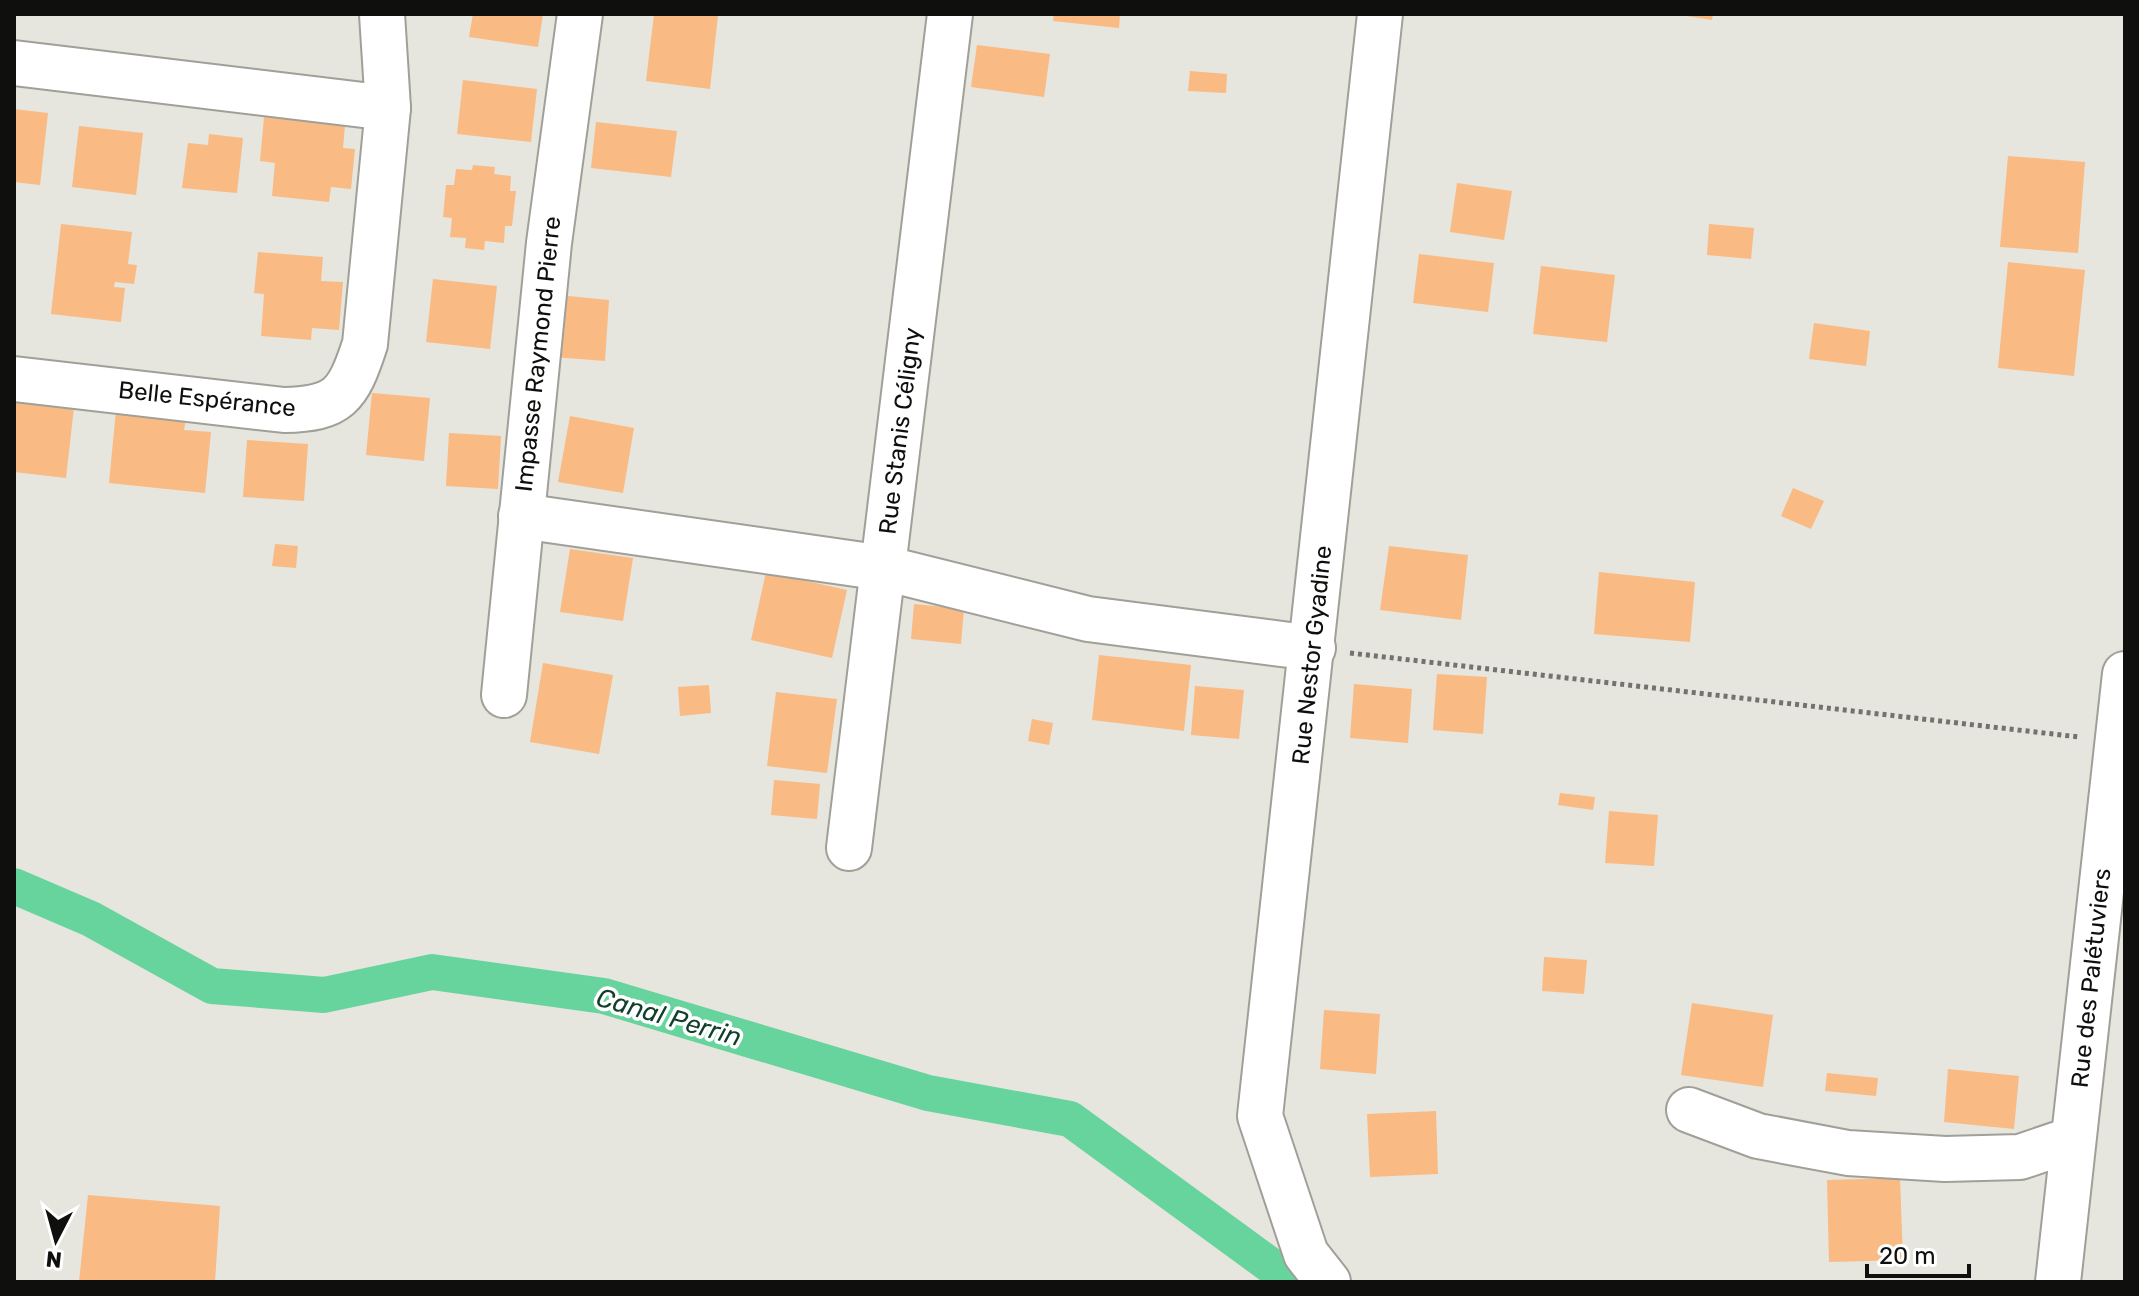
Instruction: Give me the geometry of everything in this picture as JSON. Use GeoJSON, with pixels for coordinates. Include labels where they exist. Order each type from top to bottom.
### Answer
{"type":"FeatureCollection","features":[{"type":"Feature","properties":{"kind":"street","name":"Belle Espérance"},"geometry":{"type":"LineString","coordinates":[[14,379],[284,410],[327,406],[348,383],[365,344],[388,108],[382,14]]}},
{"type":"Feature","properties":{"kind":"street","name":"Impasse Raymond Pierre"},"geometry":{"type":"LineString","coordinates":[[504,695],[549,243],[580,14]]}},
{"type":"Feature","properties":{"kind":"street","name":"Rue Stanis Céligny"},"geometry":{"type":"LineString","coordinates":[[849,848],[950,14]]}},
{"type":"Feature","properties":{"kind":"street","name":"Rue Nestor Gyadine"},"geometry":{"type":"LineString","coordinates":[[1328,1282],[1306,1254],[1260,1116],[1380,14]]}},
{"type":"Feature","properties":{"kind":"street"},"geometry":{"type":"LineString","coordinates":[[14,63],[388,108]]}},
{"type":"Feature","properties":{"kind":"street"},"geometry":{"type":"LineString","coordinates":[[521,516],[884,568],[1088,619],[1313,648]]}},
{"type":"Feature","properties":{"kind":"street","name":"Rue des Palétuviers"},"geometry":{"type":"LineString","coordinates":[[2058,1282],[2125,674]]}},
{"type":"Feature","properties":{"kind":"street"},"geometry":{"type":"LineString","coordinates":[[1689,1110],[1758,1136],[1848,1153],[1945,1159],[2020,1157],[2073,1139]]}},
{"type":"Feature","properties":{"kind":"path"},"geometry":{"type":"LineString","coordinates":[[1313,648],[2116,742]]}},
{"type":"Feature","properties":{"kind":"building"},"geometry":{"type":"Polygon","coordinates":[[[473,14],[543,14],[538,47],[469,37],[473,14]]]}},
{"type":"Feature","properties":{"kind":"building"},"geometry":{"type":"Polygon","coordinates":[[[654,14],[718,15],[710,89],[646,81],[654,14]]]}},
{"type":"Feature","properties":{"kind":"building"},"geometry":{"type":"Polygon","coordinates":[[[1054,14],[1120,14],[1119,28],[1053,21],[1054,14]]]}},
{"type":"Feature","properties":{"kind":"building"},"geometry":{"type":"Polygon","coordinates":[[[1674,14],[1713,14],[1712,20],[1674,14]]]}},
{"type":"Feature","properties":{"kind":"building"},"geometry":{"type":"Polygon","coordinates":[[[977,45],[1050,54],[1044,97],[971,87],[977,45]]]}},
{"type":"Feature","properties":{"kind":"building"},"geometry":{"type":"Polygon","coordinates":[[[1190,71],[1227,74],[1226,93],[1188,91],[1190,71]]]}},
{"type":"Feature","properties":{"kind":"building"},"geometry":{"type":"Polygon","coordinates":[[[463,80],[537,89],[531,142],[457,134],[463,80]]]}},
{"type":"Feature","properties":{"kind":"building"},"geometry":{"type":"Polygon","coordinates":[[[14,109],[48,113],[40,185],[14,182],[14,109]]]}},
{"type":"Feature","properties":{"kind":"building"},"geometry":{"type":"Polygon","coordinates":[[[264,117],[345,125],[343,148],[355,149],[351,189],[331,187],[329,202],[272,196],[275,163],[260,161],[264,117]]]}},
{"type":"Feature","properties":{"kind":"building"},"geometry":{"type":"Polygon","coordinates":[[[596,122],[677,131],[671,177],[591,168],[596,122]]]}},
{"type":"Feature","properties":{"kind":"building"},"geometry":{"type":"Polygon","coordinates":[[[79,126],[143,133],[136,195],[72,187],[79,126]]]}},
{"type":"Feature","properties":{"kind":"building"},"geometry":{"type":"Polygon","coordinates":[[[209,134],[243,138],[237,193],[182,188],[188,143],[208,145],[209,134]]]}},
{"type":"Feature","properties":{"kind":"building"},"geometry":{"type":"Polygon","coordinates":[[[2008,156],[2085,162],[2078,253],[2000,247],[2008,156]]]}},
{"type":"Feature","properties":{"kind":"building"},"geometry":{"type":"Polygon","coordinates":[[[473,165],[495,167],[494,174],[511,176],[510,191],[516,191],[512,226],[505,226],[504,243],[485,241],[484,250],[465,248],[466,238],[450,237],[452,218],[443,217],[446,185],[454,185],[456,169],[472,170],[473,165]]]}},
{"type":"Feature","properties":{"kind":"building"},"geometry":{"type":"Polygon","coordinates":[[[1457,183],[1512,191],[1504,240],[1450,232],[1457,183]]]}},
{"type":"Feature","properties":{"kind":"building"},"geometry":{"type":"Polygon","coordinates":[[[61,224],[132,232],[128,264],[137,265],[134,284],[115,282],[114,287],[125,288],[121,322],[51,314],[61,224]]]}},
{"type":"Feature","properties":{"kind":"building"},"geometry":{"type":"Polygon","coordinates":[[[1709,224],[1754,228],[1751,259],[1707,255],[1709,224]]]}},
{"type":"Feature","properties":{"kind":"building"},"geometry":{"type":"Polygon","coordinates":[[[258,252],[323,257],[321,281],[343,282],[339,330],[312,328],[311,340],[261,336],[264,294],[254,293],[258,252]]]}},
{"type":"Feature","properties":{"kind":"building"},"geometry":{"type":"Polygon","coordinates":[[[1419,254],[1494,263],[1488,312],[1413,303],[1419,254]]]}},
{"type":"Feature","properties":{"kind":"building"},"geometry":{"type":"Polygon","coordinates":[[[2008,262],[2085,270],[2074,376],[1998,368],[2008,262]]]}},
{"type":"Feature","properties":{"kind":"building"},"geometry":{"type":"Polygon","coordinates":[[[1541,266],[1615,275],[1607,342],[1533,334],[1541,266]]]}},
{"type":"Feature","properties":{"kind":"building"},"geometry":{"type":"Polygon","coordinates":[[[433,279],[497,286],[490,349],[426,342],[433,279]]]}},
{"type":"Feature","properties":{"kind":"building"},"geometry":{"type":"Polygon","coordinates":[[[558,295],[609,300],[605,361],[554,357],[558,295]]]}},
{"type":"Feature","properties":{"kind":"building"},"geometry":{"type":"Polygon","coordinates":[[[1814,323],[1870,331],[1866,366],[1809,359],[1814,323]]]}},
{"type":"Feature","properties":{"kind":"building"},"geometry":{"type":"Polygon","coordinates":[[[372,393],[430,398],[424,461],[366,455],[372,393]]]}},
{"type":"Feature","properties":{"kind":"building"},"geometry":{"type":"Polygon","coordinates":[[[14,400],[74,407],[66,478],[14,472],[14,400]]]}},
{"type":"Feature","properties":{"kind":"building"},"geometry":{"type":"Polygon","coordinates":[[[116,410],[186,418],[184,430],[211,432],[205,493],[109,483],[116,410]]]}},
{"type":"Feature","properties":{"kind":"building"},"geometry":{"type":"Polygon","coordinates":[[[570,416],[634,428],[623,493],[558,482],[570,416]]]}},
{"type":"Feature","properties":{"kind":"building"},"geometry":{"type":"Polygon","coordinates":[[[449,433],[501,436],[498,489],[446,486],[449,433]]]}},
{"type":"Feature","properties":{"kind":"building"},"geometry":{"type":"Polygon","coordinates":[[[247,440],[308,444],[304,501],[243,497],[247,440]]]}},
{"type":"Feature","properties":{"kind":"building"},"geometry":{"type":"Polygon","coordinates":[[[1793,488],[1824,501],[1811,529],[1781,516],[1793,488]]]}},
{"type":"Feature","properties":{"kind":"building"},"geometry":{"type":"Polygon","coordinates":[[[275,544],[298,546],[296,568],[272,566],[275,544]]]}},
{"type":"Feature","properties":{"kind":"building"},"geometry":{"type":"Polygon","coordinates":[[[1389,546],[1468,555],[1461,620],[1380,610],[1389,546]]]}},
{"type":"Feature","properties":{"kind":"building"},"geometry":{"type":"Polygon","coordinates":[[[570,549],[633,558],[623,621],[560,612],[570,549]]]}},
{"type":"Feature","properties":{"kind":"building"},"geometry":{"type":"Polygon","coordinates":[[[766,572],[847,590],[832,658],[751,640],[766,572]]]}},
{"type":"Feature","properties":{"kind":"building"},"geometry":{"type":"Polygon","coordinates":[[[1599,572],[1695,582],[1690,642],[1594,634],[1599,572]]]}},
{"type":"Feature","properties":{"kind":"building"},"geometry":{"type":"Polygon","coordinates":[[[914,604],[964,609],[961,644],[911,639],[914,604]]]}},
{"type":"Feature","properties":{"kind":"building"},"geometry":{"type":"Polygon","coordinates":[[[1099,655],[1191,665],[1184,731],[1092,720],[1099,655]]]}},
{"type":"Feature","properties":{"kind":"building"},"geometry":{"type":"Polygon","coordinates":[[[543,663],[613,675],[599,754],[530,742],[543,663]]]}},
{"type":"Feature","properties":{"kind":"building"},"geometry":{"type":"Polygon","coordinates":[[[1437,674],[1487,677],[1483,734],[1433,730],[1437,674]]]}},
{"type":"Feature","properties":{"kind":"building"},"geometry":{"type":"Polygon","coordinates":[[[1354,684],[1412,689],[1408,743],[1350,738],[1354,684]]]}},
{"type":"Feature","properties":{"kind":"building"},"geometry":{"type":"Polygon","coordinates":[[[709,685],[711,713],[680,716],[678,687],[709,685]]]}},
{"type":"Feature","properties":{"kind":"building"},"geometry":{"type":"Polygon","coordinates":[[[1195,686],[1244,690],[1239,739],[1191,735],[1195,686]]]}},
{"type":"Feature","properties":{"kind":"building"},"geometry":{"type":"Polygon","coordinates":[[[776,692],[837,699],[827,773],[767,766],[776,692]]]}},
{"type":"Feature","properties":{"kind":"building"},"geometry":{"type":"Polygon","coordinates":[[[1032,719],[1053,723],[1049,745],[1028,741],[1032,719]]]}},
{"type":"Feature","properties":{"kind":"building"},"geometry":{"type":"Polygon","coordinates":[[[774,780],[820,784],[817,819],[771,815],[774,780]]]}},
{"type":"Feature","properties":{"kind":"building"},"geometry":{"type":"Polygon","coordinates":[[[1560,793],[1595,797],[1593,810],[1558,805],[1560,793]]]}},
{"type":"Feature","properties":{"kind":"building"},"geometry":{"type":"Polygon","coordinates":[[[1609,811],[1658,815],[1654,866],[1605,863],[1609,811]]]}},
{"type":"Feature","properties":{"kind":"building"},"geometry":{"type":"Polygon","coordinates":[[[1544,957],[1587,960],[1584,994],[1542,991],[1544,957]]]}},
{"type":"Feature","properties":{"kind":"building"},"geometry":{"type":"Polygon","coordinates":[[[1692,1003],[1773,1015],[1763,1087],[1681,1075],[1692,1003]]]}},
{"type":"Feature","properties":{"kind":"building"},"geometry":{"type":"Polygon","coordinates":[[[1324,1010],[1380,1014],[1376,1074],[1320,1069],[1324,1010]]]}},
{"type":"Feature","properties":{"kind":"building"},"geometry":{"type":"Polygon","coordinates":[[[1948,1069],[2019,1076],[2014,1129],[1944,1122],[1948,1069]]]}},
{"type":"Feature","properties":{"kind":"building"},"geometry":{"type":"Polygon","coordinates":[[[1827,1073],[1878,1078],[1876,1096],[1825,1091],[1827,1073]]]}},
{"type":"Feature","properties":{"kind":"building"},"geometry":{"type":"Polygon","coordinates":[[[1436,1111],[1438,1174],[1370,1177],[1367,1114],[1436,1111]]]}},
{"type":"Feature","properties":{"kind":"building"},"geometry":{"type":"Polygon","coordinates":[[[1900,1178],[1903,1260],[1829,1262],[1827,1180],[1900,1178]]]}},
{"type":"Feature","properties":{"kind":"building"},"geometry":{"type":"Polygon","coordinates":[[[88,1195],[220,1206],[215,1282],[79,1282],[88,1195]]]}},
{"type":"Feature","properties":{"kind":"waterway","name":"Canal Perrin"},"geometry":{"type":"LineString","coordinates":[[14,886],[91,919],[212,986],[324,995],[432,972],[604,996],[928,1093],[1070,1119],[1274,1268],[1286,1282]]}}]}
